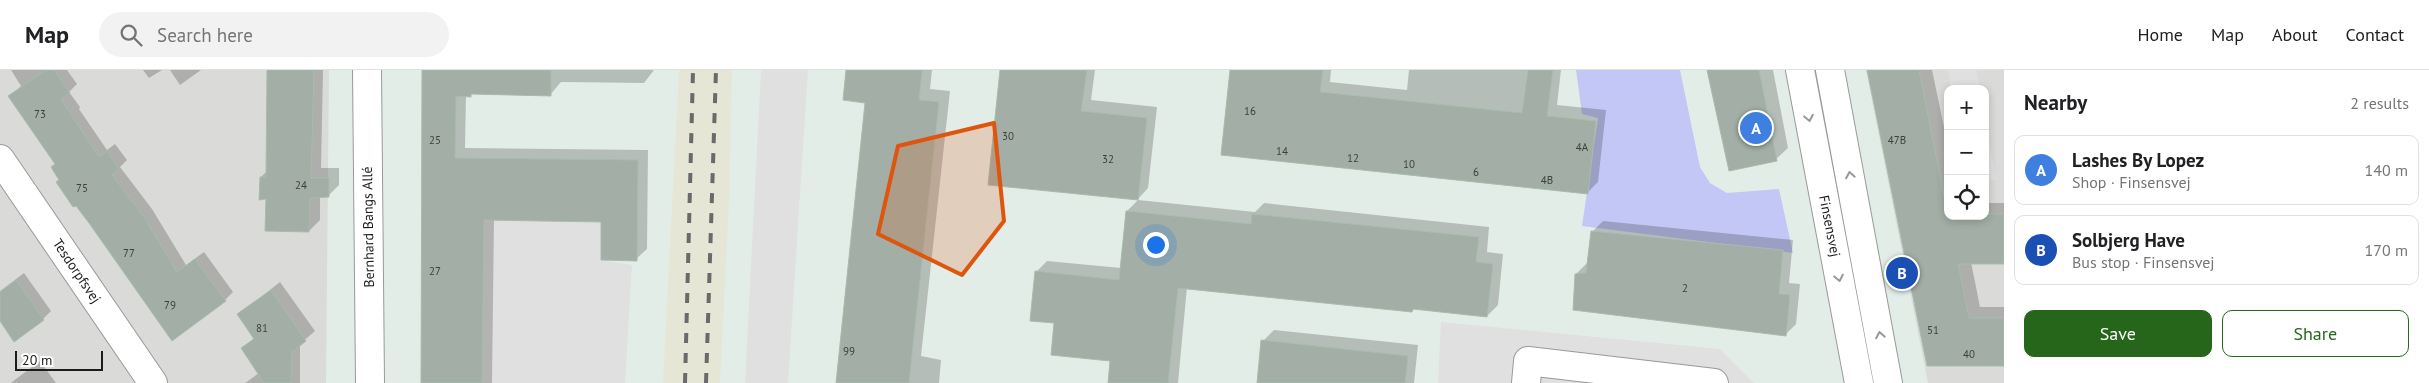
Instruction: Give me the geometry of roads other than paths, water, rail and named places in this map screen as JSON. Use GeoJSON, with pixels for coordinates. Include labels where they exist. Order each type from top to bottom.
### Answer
{"type":"FeatureCollection","features":[{"type":"Feature","properties":{"kind":"street","name":"Bernhard Bangs Allé"},"geometry":{"type":"LineString","coordinates":[[367,70],[370,383]]}},
{"type":"Feature","properties":{"kind":"street","name":"Finsensvej"},"geometry":{"type":"LineString","coordinates":[[1800,70],[1859,383]]}},
{"type":"Feature","properties":{"kind":"street","name":"Finsensvej"},"geometry":{"type":"LineString","coordinates":[[1830,70],[1888,383]]}},
{"type":"Feature","properties":{"kind":"street","name":"Tesdorpfsvej"},"geometry":{"type":"LineString","coordinates":[[0,159],[153,383]]}},
{"type":"Feature","properties":{"kind":"street"},"geometry":{"type":"LineString","coordinates":[[1526,383],[1528,361],[1714,383]]}},
{"type":"Feature","properties":{"kind":"railway"},"geometry":{"type":"LineString","coordinates":[[685,383],[693,70]]}},
{"type":"Feature","properties":{"kind":"railway"},"geometry":{"type":"LineString","coordinates":[[706,383],[716,70]]}},
{"type":"Feature","properties":{"kind":"place","name":"Lashes By Lopez"},"geometry":{"type":"Point","coordinates":[1756,128]}},
{"type":"Feature","properties":{"kind":"place","name":"Solbjerg Have"},"geometry":{"type":"Point","coordinates":[1902,273]}}]}
